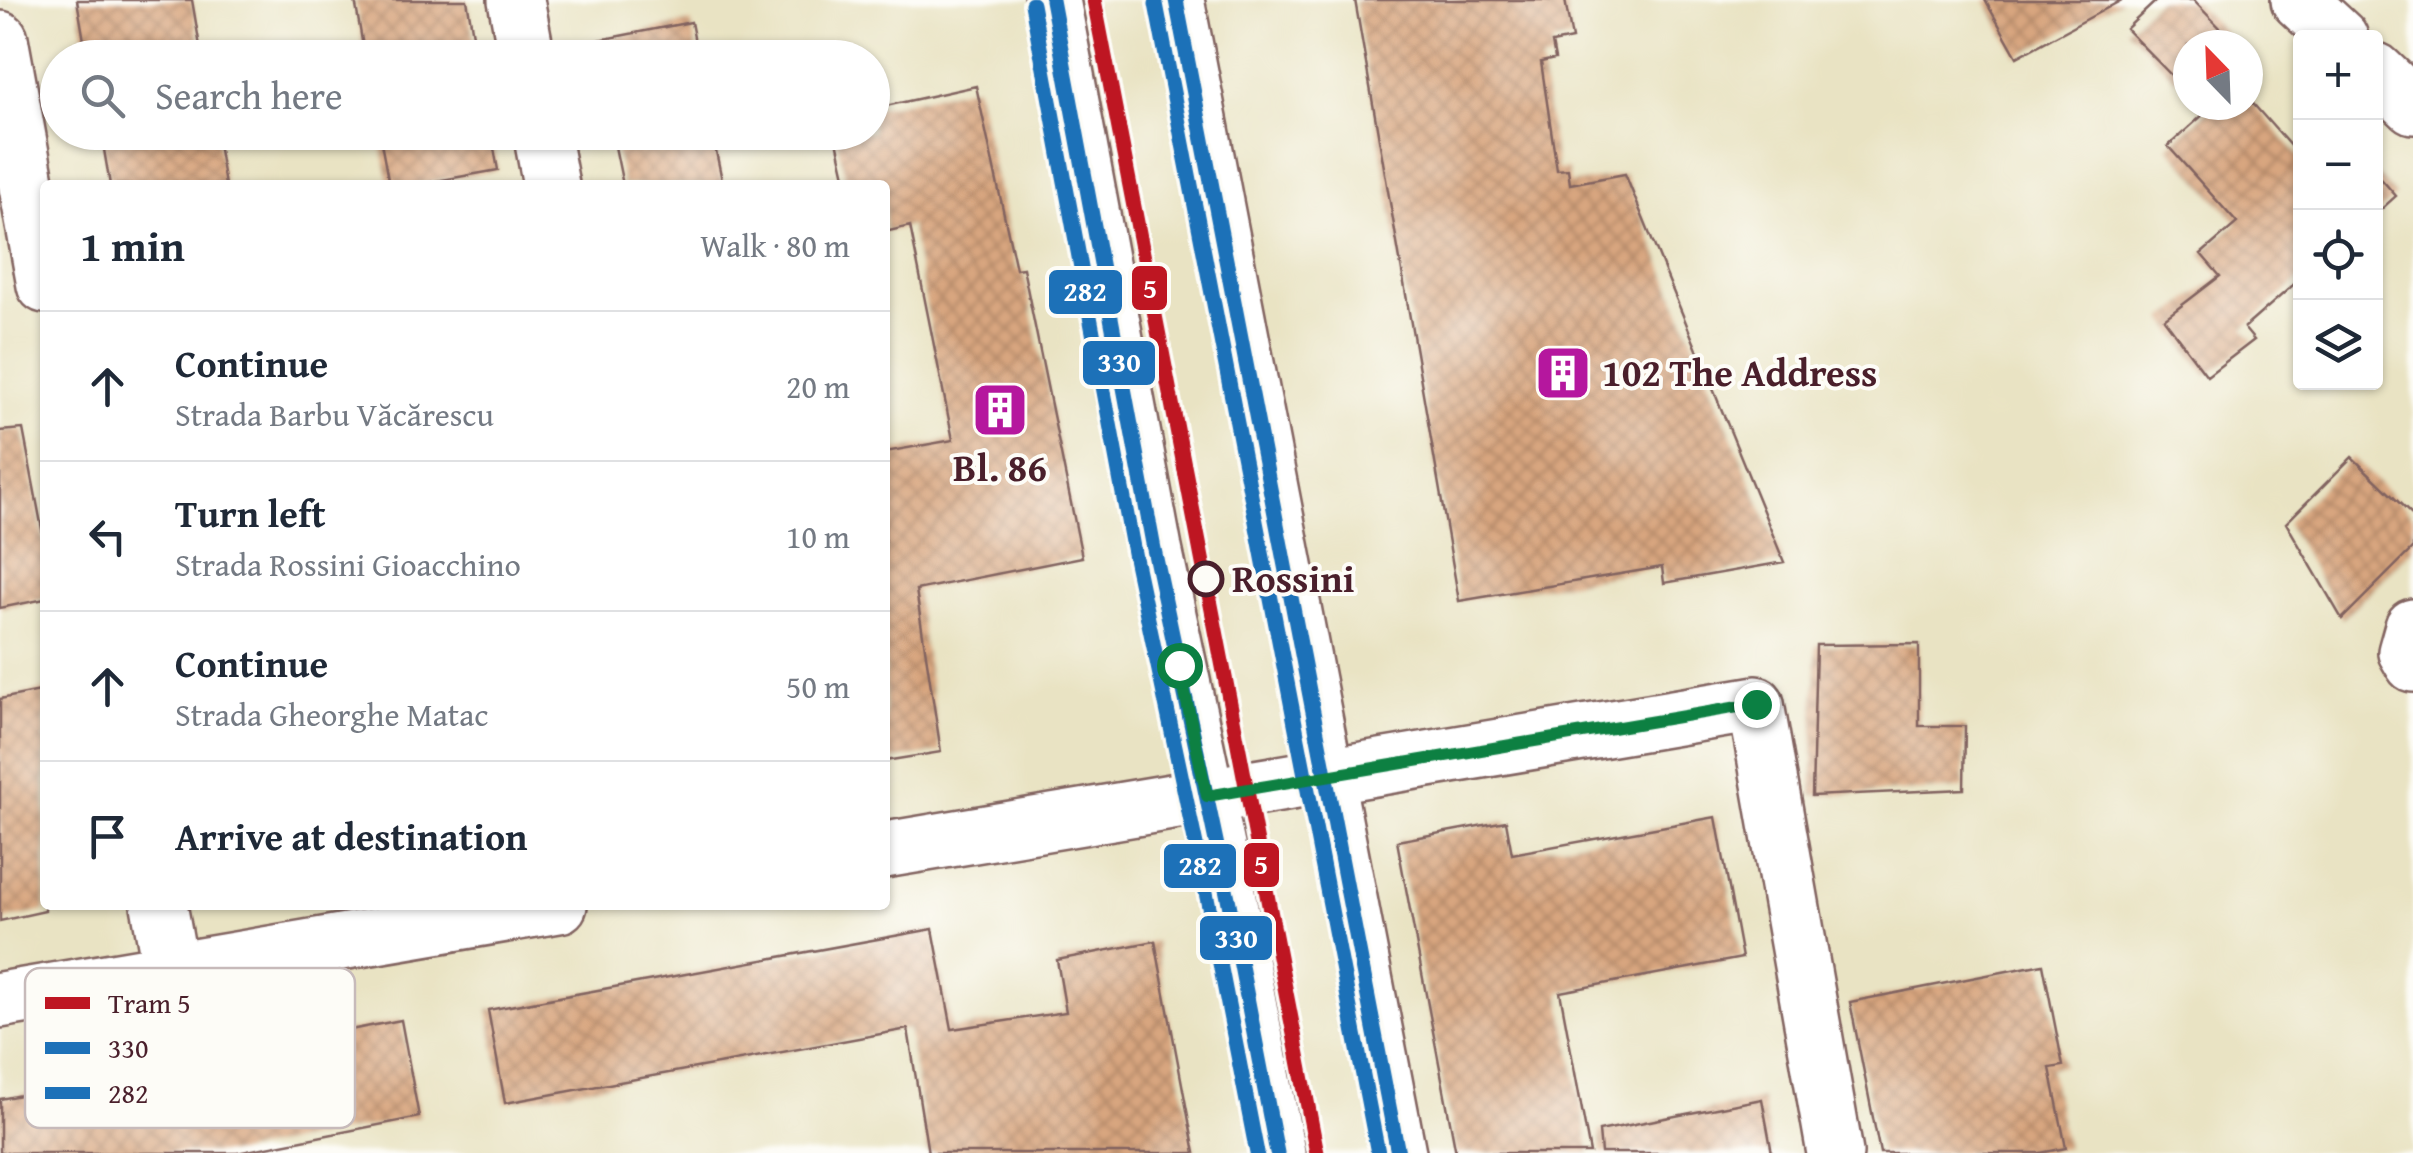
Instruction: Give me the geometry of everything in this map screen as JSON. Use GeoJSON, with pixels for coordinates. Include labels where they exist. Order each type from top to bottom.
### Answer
{"type":"FeatureCollection","features":[{"type":"Feature","properties":{"kind":"street"},"geometry":{"type":"LineString","coordinates":[[516,0],[524,40]]}},
{"type":"Feature","properties":{"kind":"street"},"geometry":{"type":"LineString","coordinates":[[1052,0],[1154,549],[1277,1153]]}},
{"type":"Feature","properties":{"kind":"street"},"geometry":{"type":"LineString","coordinates":[[1176,0],[1398,1153]]}},
{"type":"Feature","properties":{"kind":"street"},"geometry":{"type":"LineString","coordinates":[[2300,0],[2332,30]]}},
{"type":"Feature","properties":{"kind":"street"},"geometry":{"type":"LineString","coordinates":[[0,40],[40,258]]}},
{"type":"Feature","properties":{"kind":"street"},"geometry":{"type":"LineString","coordinates":[[2383,78],[2413,106]]}},
{"type":"Feature","properties":{"kind":"street"},"geometry":{"type":"LineString","coordinates":[[544,150],[549,180]]}},
{"type":"Feature","properties":{"kind":"street"},"geometry":{"type":"LineString","coordinates":[[2413,627],[2406,652],[2413,664]]}},
{"type":"Feature","properties":{"kind":"street"},"geometry":{"type":"LineString","coordinates":[[890,849],[1756,704],[1835,1153]]}},
{"type":"Feature","properties":{"kind":"street"},"geometry":{"type":"LineString","coordinates":[[159,910],[170,968]]}},
{"type":"Feature","properties":{"kind":"street"},"geometry":{"type":"LineString","coordinates":[[189,968],[531,910]]}},
{"type":"Feature","properties":{"kind":"street"},"geometry":{"type":"LineString","coordinates":[[0,1000],[25,996]]}},
{"type":"Feature","properties":{"kind":"building"},"geometry":{"type":"Polygon","coordinates":[[[77,0],[192,0],[199,40],[84,40],[77,0]]]}},
{"type":"Feature","properties":{"kind":"building"},"geometry":{"type":"Polygon","coordinates":[[[355,0],[467,0],[474,40],[362,40],[355,0]]]}},
{"type":"Feature","properties":{"kind":"building","name":"102 The Address"},"geometry":{"type":"Polygon","coordinates":[[[1355,0],[1565,0],[1572,39],[1552,43],[1555,59],[1541,62],[1557,170],[1568,169],[1570,184],[1625,174],[1784,562],[1664,583],[1662,567],[1459,601],[1355,0]]]}},
{"type":"Feature","properties":{"kind":"building"},"geometry":{"type":"Polygon","coordinates":[[[1985,0],[2122,0],[2017,57],[1985,0]]]}},
{"type":"Feature","properties":{"kind":"building"},"geometry":{"type":"Polygon","coordinates":[[[2157,0],[2193,0],[2222,30],[2173,30],[2173,77],[2126,29],[2157,0]]]}},
{"type":"Feature","properties":{"kind":"building"},"geometry":{"type":"Polygon","coordinates":[[[691,22],[694,40],[599,40],[691,22]]]}},
{"type":"Feature","properties":{"kind":"building"},"geometry":{"type":"Polygon","coordinates":[[[976,86],[1016,269],[1023,268],[1082,557],[916,590],[941,752],[890,760],[890,451],[953,440],[910,226],[890,231],[890,180],[846,180],[839,150],[890,150],[890,105],[976,86]]]}},
{"type":"Feature","properties":{"kind":"building"},"geometry":{"type":"Polygon","coordinates":[[[2263,115],[2293,149],[2293,285],[2244,328],[2254,340],[2207,376],[2164,319],[2220,276],[2201,254],[2237,223],[2168,146],[2197,120],[2263,120],[2263,115]]]}},
{"type":"Feature","properties":{"kind":"building"},"geometry":{"type":"Polygon","coordinates":[[[104,150],[219,150],[224,180],[109,180],[104,150]]]}},
{"type":"Feature","properties":{"kind":"building"},"geometry":{"type":"Polygon","coordinates":[[[382,150],[494,150],[498,170],[442,180],[388,180],[382,150]]]}},
{"type":"Feature","properties":{"kind":"building"},"geometry":{"type":"Polygon","coordinates":[[[616,150],[716,150],[722,180],[622,180],[616,150]]]}},
{"type":"Feature","properties":{"kind":"building"},"geometry":{"type":"Polygon","coordinates":[[[2383,181],[2396,196],[2383,208],[2383,181]]]}},
{"type":"Feature","properties":{"kind":"building"},"geometry":{"type":"Polygon","coordinates":[[[23,429],[40,519],[40,600],[0,608],[0,431],[23,429]]]}},
{"type":"Feature","properties":{"kind":"building"},"geometry":{"type":"Polygon","coordinates":[[[2352,457],[2413,516],[2413,548],[2342,619],[2286,523],[2352,457]]]}},
{"type":"Feature","properties":{"kind":"building"},"geometry":{"type":"Polygon","coordinates":[[[1919,644],[1919,726],[1965,726],[1964,789],[1812,796],[1816,645],[1919,644]]]}},
{"type":"Feature","properties":{"kind":"building"},"geometry":{"type":"Polygon","coordinates":[[[40,691],[40,910],[45,911],[0,921],[0,699],[40,691]]]}},
{"type":"Feature","properties":{"kind":"building"},"geometry":{"type":"Polygon","coordinates":[[[1716,817],[1742,958],[1560,992],[1590,1153],[1456,1153],[1397,841],[1506,821],[1512,854],[1716,817]]]}},
{"type":"Feature","properties":{"kind":"building"},"geometry":{"type":"Polygon","coordinates":[[[933,929],[952,1029],[1066,1012],[1057,960],[1155,941],[1195,1153],[928,1153],[908,1029],[505,1103],[488,1010],[933,929]]]}},
{"type":"Feature","properties":{"kind":"building"},"geometry":{"type":"Polygon","coordinates":[[[2043,964],[2063,1066],[2050,1068],[2066,1148],[2040,1153],[1880,1153],[1850,1002],[2043,964]]]}},
{"type":"Feature","properties":{"kind":"building"},"geometry":{"type":"Polygon","coordinates":[[[401,1020],[419,1117],[237,1153],[0,1153],[0,1099],[25,1094],[25,1128],[355,1128],[355,1029],[401,1020]]]}},
{"type":"Feature","properties":{"kind":"building"},"geometry":{"type":"Polygon","coordinates":[[[1762,1099],[1772,1153],[1601,1153],[1599,1131],[1762,1099]]]}},
{"type":"Feature","properties":{"kind":"tram line","name":"5"},"geometry":{"type":"LineString","coordinates":[[1094,0],[1317,1153]]}},
{"type":"Feature","properties":{"kind":"transit line","name":"330"},"geometry":{"type":"LineString","coordinates":[[1052,0],[1154,549],[1277,1153]]}},
{"type":"Feature","properties":{"kind":"transit line","name":"330"},"geometry":{"type":"LineString","coordinates":[[1176,0],[1398,1153]]}},
{"type":"Feature","properties":{"kind":"transit line","name":"282"},"geometry":{"type":"LineString","coordinates":[[1032,4],[1134,553],[1257,1153]]}},
{"type":"Feature","properties":{"kind":"transit line","name":"282"},"geometry":{"type":"LineString","coordinates":[[1156,4],[1378,1153]]}},
{"type":"Feature","properties":{"kind":"place","name":"102 The Address"},"geometry":{"type":"Point","coordinates":[1563,373]}},
{"type":"Feature","properties":{"kind":"place","name":"Bl. 86"},"geometry":{"type":"Point","coordinates":[1000,410]}},
{"type":"Feature","properties":{"kind":"place","name":"Rossini"},"geometry":{"type":"Point","coordinates":[1206,579]}},
{"type":"Feature","properties":{"kind":"route"},"geometry":{"type":"LineString","coordinates":[[1179,665],[1207,796],[1756,704]]}}]}
